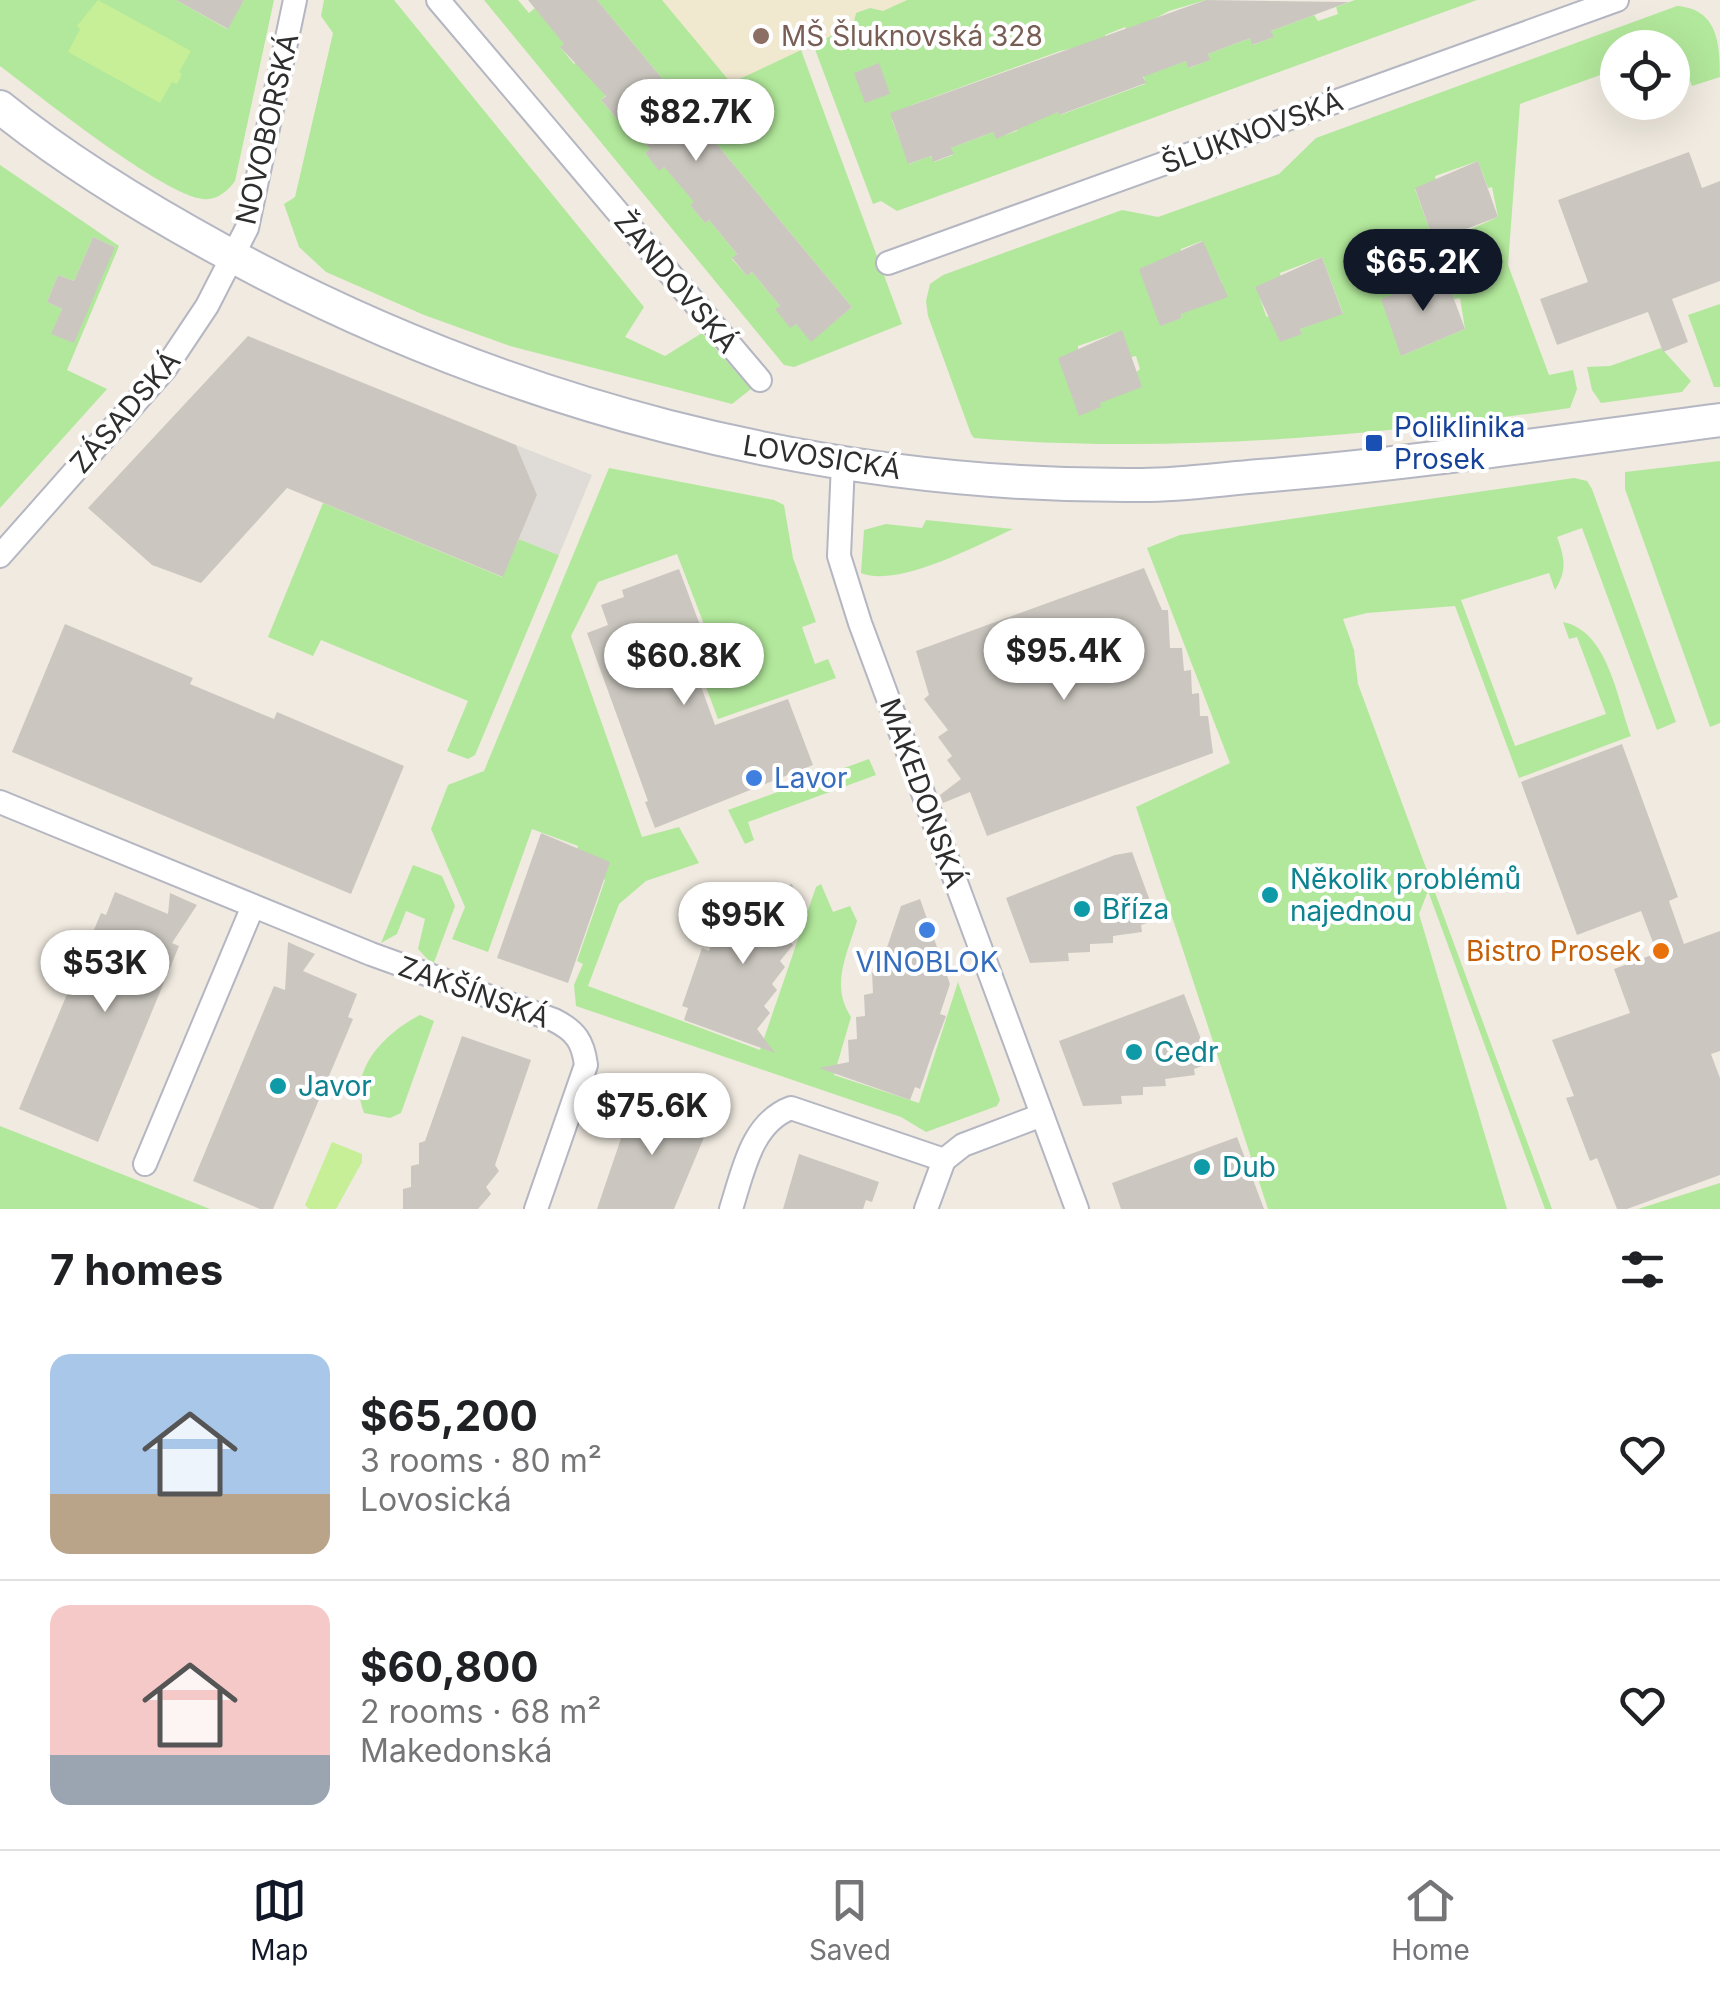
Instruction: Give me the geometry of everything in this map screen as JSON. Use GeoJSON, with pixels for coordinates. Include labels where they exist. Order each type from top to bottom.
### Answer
{"type":"FeatureCollection","features":[{"type":"Feature","properties":{"kind":"street","name":"NOVOBORSKÁ"},"geometry":{"type":"LineString","coordinates":[[234,256],[255,199],[296,0]]}},
{"type":"Feature","properties":{"kind":"street","name":"ŽANDOVSKÁ"},"geometry":{"type":"LineString","coordinates":[[438,0],[760,380]]}},
{"type":"Feature","properties":{"kind":"street","name":"ŠLUKNOVSKÁ"},"geometry":{"type":"LineString","coordinates":[[888,263],[1617,0]]}},
{"type":"Feature","properties":{"kind":"street","name":"LOVOSICKÁ"},"geometry":{"type":"LineString","coordinates":[[0,107],[106,182],[234,256],[410,344],[667,428],[843,463],[1047,484],[1148,485],[1317,472],[1720,420]]}},
{"type":"Feature","properties":{"kind":"street","name":"ZÁSADSKÁ"},"geometry":{"type":"LineString","coordinates":[[0,556],[165,369],[187,340],[234,256]]}},
{"type":"Feature","properties":{"kind":"street","name":"MAKEDONSKÁ"},"geometry":{"type":"LineString","coordinates":[[843,463],[839,556],[869,649],[1077,1209]]}},
{"type":"Feature","properties":{"kind":"street","name":"ZAKŠÍNSKÁ"},"geometry":{"type":"LineString","coordinates":[[0,802],[384,960],[554,1020],[576,1034],[584,1048],[586,1065],[536,1209]]}},
{"type":"Feature","properties":{"kind":"street"},"geometry":{"type":"LineString","coordinates":[[145,1164],[253,906]]}},
{"type":"Feature","properties":{"kind":"street"},"geometry":{"type":"LineString","coordinates":[[730,1209],[752,1145],[776,1113],[791,1108],[944,1160]]}},
{"type":"Feature","properties":{"kind":"street"},"geometry":{"type":"LineString","coordinates":[[926,1209],[944,1160],[964,1145],[1042,1115]]}},
{"type":"Feature","properties":{"kind":"shaded area","name":"MŠ Šluknovská 328"},"geometry":{"type":"Polygon","coordinates":[[[662,0],[907,0],[883,11],[870,8],[856,13],[853,26],[731,83],[662,0]]]}},
{"type":"Feature","properties":{"kind":"shaded area"},"geometry":{"type":"Polygon","coordinates":[[[516,445],[592,475],[559,555],[519,539],[537,495],[516,445]]]}},
{"type":"Feature","properties":{"kind":"green space"},"geometry":{"type":"Polygon","coordinates":[[[0,0],[176,0],[227,29],[244,0],[274,0],[232,185],[212,198],[184,193],[100,142],[0,66],[0,0]]]}},
{"type":"Feature","properties":{"kind":"green space"},"geometry":{"type":"Polygon","coordinates":[[[98,0],[191,51],[177,84],[172,82],[160,103],[68,52],[80,29],[77,26],[98,0]]]}},
{"type":"Feature","properties":{"kind":"green space"},"geometry":{"type":"Polygon","coordinates":[[[324,0],[394,0],[644,307],[625,337],[665,356],[702,333],[751,389],[732,404],[510,346],[424,315],[326,272],[299,247],[284,204],[295,197],[333,33],[321,16],[324,0]]]}},
{"type":"Feature","properties":{"kind":"green space"},"geometry":{"type":"Polygon","coordinates":[[[484,0],[518,0],[529,13],[535,8],[565,44],[561,48],[574,64],[578,61],[606,95],[601,100],[616,118],[622,115],[650,149],[645,153],[659,170],[664,167],[695,201],[691,206],[705,223],[709,220],[737,254],[732,259],[747,276],[752,272],[780,306],[776,310],[811,341],[852,307],[597,0],[662,0],[731,83],[801,50],[902,324],[794,367],[784,365],[484,0]]]}},
{"type":"Feature","properties":{"kind":"green space"},"geometry":{"type":"Polygon","coordinates":[[[907,0],[1206,0],[1169,11],[1128,33],[1125,27],[1105,35],[1106,41],[1060,51],[912,105],[914,112],[892,120],[909,164],[930,156],[934,162],[953,155],[951,148],[993,132],[996,138],[1017,131],[1015,124],[1058,112],[1060,115],[1145,84],[1144,76],[1186,61],[1189,68],[1209,60],[1208,54],[1250,38],[1253,45],[1273,37],[1271,31],[1314,15],[1318,21],[1338,14],[1336,7],[1355,0],[1477,0],[897,211],[881,201],[873,204],[813,44],[853,26],[856,13],[870,8],[883,11],[907,0]]]}},
{"type":"Feature","properties":{"kind":"green space"},"geometry":{"type":"Polygon","coordinates":[[[1677,6],[1701,14],[1714,30],[1720,77],[1692,86],[1690,30],[1611,30],[1677,6]]]}},
{"type":"Feature","properties":{"kind":"green space"},"geometry":{"type":"Polygon","coordinates":[[[1600,34],[1600,75],[1520,104],[1508,265],[1549,375],[1573,370],[1577,389],[1570,408],[1422,427],[1273,440],[1123,444],[974,438],[928,316],[930,284],[943,275],[1122,210],[1158,217],[1279,174],[1316,138],[1600,34]],[[1478,161],[1435,176],[1436,180],[1415,189],[1435,245],[1498,217],[1492,187],[1488,188],[1478,161]],[[1202,241],[1181,249],[1160,325],[1182,318],[1181,314],[1222,283],[1202,241]],[[1322,257],[1280,273],[1281,278],[1260,298],[1266,316],[1302,334],[1300,329],[1343,313],[1322,257]],[[1444,272],[1402,287],[1401,356],[1465,329],[1460,298],[1454,299],[1444,272]],[[1121,331],[1078,346],[1079,415],[1100,407],[1140,369],[1121,331]]]}},
{"type":"Feature","properties":{"kind":"green space"},"geometry":{"type":"Polygon","coordinates":[[[0,165],[119,246],[67,370],[107,389],[0,508],[0,165]],[[93,237],[74,281],[58,275],[47,302],[62,309],[52,333],[115,247],[93,237]]]}},
{"type":"Feature","properties":{"kind":"green space"},"geometry":{"type":"Polygon","coordinates":[[[1720,304],[1720,387],[1714,387],[1688,315],[1720,304]]]}},
{"type":"Feature","properties":{"kind":"green space"},"geometry":{"type":"Polygon","coordinates":[[[1661,348],[1691,381],[1682,392],[1601,403],[1592,390],[1587,367],[1610,366],[1661,348]]]}},
{"type":"Feature","properties":{"kind":"green space"},"geometry":{"type":"Polygon","coordinates":[[[1720,461],[1720,723],[1710,727],[1625,489],[1625,472],[1720,461]]]}},
{"type":"Feature","properties":{"kind":"green space"},"geometry":{"type":"Polygon","coordinates":[[[609,468],[784,505],[793,558],[816,622],[802,627],[815,664],[828,659],[836,678],[718,719],[691,647],[710,640],[677,554],[598,582],[571,636],[642,837],[679,827],[699,863],[646,881],[619,904],[588,986],[760,1050],[816,887],[821,884],[833,912],[850,906],[857,921],[841,982],[851,1017],[834,1075],[919,1103],[958,982],[1000,1100],[997,1106],[926,1132],[901,1117],[576,1006],[574,985],[583,964],[577,961],[605,880],[577,851],[578,846],[532,829],[488,952],[452,939],[465,907],[431,829],[448,785],[484,771],[609,468]]]}},
{"type":"Feature","properties":{"kind":"green space"},"geometry":{"type":"Polygon","coordinates":[[[1574,478],[1587,481],[1592,489],[1676,722],[1657,730],[1582,528],[1557,537],[1564,564],[1555,590],[1549,573],[1461,600],[1515,746],[1606,714],[1577,637],[1569,639],[1563,622],[1591,638],[1601,652],[1631,736],[1519,778],[1455,606],[1367,613],[1343,619],[1354,650],[1358,684],[1552,1209],[1545,1209],[1428,891],[1419,914],[1507,1209],[1268,1209],[1136,807],[1230,763],[1147,548],[1180,535],[1574,478]]]}},
{"type":"Feature","properties":{"kind":"green space"},"geometry":{"type":"Polygon","coordinates":[[[323,503],[502,577],[519,539],[559,555],[475,755],[468,759],[447,751],[468,701],[321,640],[313,656],[268,637],[323,503]]]}},
{"type":"Feature","properties":{"kind":"green space"},"geometry":{"type":"Polygon","coordinates":[[[926,520],[1013,529],[916,570],[896,575],[861,573],[864,530],[886,524],[922,528],[926,520]]]}},
{"type":"Feature","properties":{"kind":"green space"},"geometry":{"type":"Polygon","coordinates":[[[869,759],[876,775],[748,822],[754,840],[745,844],[728,810],[869,759]]]}},
{"type":"Feature","properties":{"kind":"green space"},"geometry":{"type":"Polygon","coordinates":[[[413,865],[442,876],[455,906],[433,965],[418,949],[425,919],[406,911],[397,934],[381,943],[413,865]]]}},
{"type":"Feature","properties":{"kind":"green space"},"geometry":{"type":"Polygon","coordinates":[[[420,1015],[434,1021],[401,1113],[390,1118],[364,1113],[361,1082],[372,1055],[394,1032],[420,1015]]]}},
{"type":"Feature","properties":{"kind":"green space"},"geometry":{"type":"Polygon","coordinates":[[[0,1126],[210,1209],[0,1209],[0,1126]]]}},
{"type":"Feature","properties":{"kind":"green space"},"geometry":{"type":"Polygon","coordinates":[[[332,1142],[362,1154],[362,1162],[336,1209],[309,1209],[305,1205],[332,1142]]]}},
{"type":"Feature","properties":{"kind":"green space"},"geometry":{"type":"Polygon","coordinates":[[[1720,1183],[1720,1209],[1638,1209],[1720,1183]]]}},
{"type":"Feature","properties":{"kind":"building"},"geometry":{"type":"Polygon","coordinates":[[[176,0],[244,0],[228,29],[176,0]]]}},
{"type":"Feature","properties":{"kind":"building"},"geometry":{"type":"Polygon","coordinates":[[[528,0],[597,0],[852,307],[811,342],[796,324],[790,328],[775,309],[780,306],[752,272],[747,276],[732,258],[737,254],[709,220],[705,223],[690,205],[694,202],[664,167],[659,171],[645,153],[650,149],[622,115],[617,119],[601,100],[606,96],[560,47],[564,44],[528,0]]]}},
{"type":"Feature","properties":{"kind":"building"},"geometry":{"type":"Polygon","coordinates":[[[1206,0],[1349,2],[1271,31],[1274,37],[1252,45],[1250,38],[1208,54],[1210,60],[1188,68],[1186,61],[1143,77],[1146,83],[1059,115],[1058,112],[996,139],[993,132],[951,148],[954,154],[933,162],[931,156],[908,164],[890,113],[1206,0]]]}},
{"type":"Feature","properties":{"kind":"building"},"geometry":{"type":"Polygon","coordinates":[[[879,63],[890,94],[865,103],[854,73],[879,63]]]}},
{"type":"Feature","properties":{"kind":"building"},"geometry":{"type":"Polygon","coordinates":[[[1689,152],[1702,188],[1720,181],[1720,281],[1672,299],[1688,342],[1663,352],[1648,312],[1557,345],[1540,299],[1588,282],[1558,200],[1689,152]]]}},
{"type":"Feature","properties":{"kind":"building"},"geometry":{"type":"Polygon","coordinates":[[[1478,161],[1498,217],[1435,245],[1415,188],[1478,161]]]}},
{"type":"Feature","properties":{"kind":"building"},"geometry":{"type":"Polygon","coordinates":[[[93,237],[115,247],[74,343],[51,334],[62,309],[47,302],[58,275],[74,281],[93,237]]]}},
{"type":"Feature","properties":{"kind":"building"},"geometry":{"type":"Polygon","coordinates":[[[1203,241],[1228,297],[1160,326],[1139,269],[1203,241]]]}},
{"type":"Feature","properties":{"kind":"building"},"geometry":{"type":"Polygon","coordinates":[[[1322,257],[1343,314],[1300,329],[1302,334],[1280,342],[1255,287],[1322,257]]]}},
{"type":"Feature","properties":{"kind":"building"},"geometry":{"type":"Polygon","coordinates":[[[1444,272],[1465,329],[1401,356],[1381,299],[1402,291],[1401,287],[1444,272]]]}},
{"type":"Feature","properties":{"kind":"building"},"geometry":{"type":"Polygon","coordinates":[[[1122,330],[1142,387],[1100,403],[1101,407],[1079,416],[1058,358],[1122,330]]]}},
{"type":"Feature","properties":{"kind":"building"},"geometry":{"type":"Polygon","coordinates":[[[248,336],[516,445],[537,495],[503,577],[287,488],[201,583],[152,565],[88,508],[248,336]]]}},
{"type":"Feature","properties":{"kind":"building"},"geometry":{"type":"Polygon","coordinates":[[[1144,568],[1162,610],[1168,610],[1170,648],[1182,648],[1184,671],[1191,670],[1192,694],[1199,693],[1200,716],[1208,716],[1213,753],[987,836],[970,792],[943,803],[940,795],[961,779],[947,760],[952,756],[938,737],[948,730],[924,699],[929,695],[916,651],[1144,568]]]}},
{"type":"Feature","properties":{"kind":"building"},"geometry":{"type":"Polygon","coordinates":[[[679,569],[704,636],[685,643],[715,725],[788,699],[813,765],[655,828],[587,633],[608,625],[601,605],[624,597],[622,590],[679,569]]]}},
{"type":"Feature","properties":{"kind":"building"},"geometry":{"type":"Polygon","coordinates":[[[65,624],[193,678],[190,684],[274,719],[277,712],[404,766],[351,894],[12,752],[65,624]]]}},
{"type":"Feature","properties":{"kind":"building"},"geometry":{"type":"Polygon","coordinates":[[[1622,744],[1678,897],[1669,901],[1684,944],[1720,931],[1720,1051],[1711,1054],[1720,1078],[1720,1175],[1627,1209],[1617,1209],[1597,1158],[1590,1161],[1566,1098],[1574,1096],[1552,1040],[1630,1013],[1614,969],[1657,953],[1641,911],[1577,935],[1521,782],[1622,744]]]}},
{"type":"Feature","properties":{"kind":"building"},"geometry":{"type":"Polygon","coordinates":[[[541,833],[610,862],[568,983],[497,958],[541,833]]]}},
{"type":"Feature","properties":{"kind":"building","name":"Bříza"},"geometry":{"type":"Polygon","coordinates":[[[1132,852],[1157,920],[1141,925],[1142,932],[1113,936],[1113,943],[1090,944],[1090,952],[1068,953],[1069,961],[1030,963],[1006,898],[1115,855],[1132,852]]]}},
{"type":"Feature","properties":{"kind":"building"},"geometry":{"type":"Polygon","coordinates":[[[792,884],[800,907],[789,940],[793,945],[780,961],[785,967],[772,984],[777,990],[764,1006],[770,1013],[757,1029],[775,1053],[684,1020],[688,1008],[682,1006],[702,948],[709,951],[723,910],[792,884]]]}},
{"type":"Feature","properties":{"kind":"building"},"geometry":{"type":"Polygon","coordinates":[[[115,892],[168,914],[170,893],[197,905],[172,943],[179,946],[98,1142],[19,1109],[101,913],[106,915],[115,892]]]}},
{"type":"Feature","properties":{"kind":"building"},"geometry":{"type":"Polygon","coordinates":[[[920,899],[950,984],[940,1014],[946,1016],[920,1089],[915,1087],[910,1100],[819,1068],[849,1062],[848,1040],[857,1039],[856,1017],[865,1016],[864,995],[873,993],[872,973],[879,971],[901,906],[920,899]]]}},
{"type":"Feature","properties":{"kind":"building","name":"Javor"},"geometry":{"type":"Polygon","coordinates":[[[288,942],[315,954],[303,971],[357,994],[348,1017],[353,1019],[273,1209],[260,1209],[193,1181],[274,986],[285,990],[288,942]]]}},
{"type":"Feature","properties":{"kind":"building","name":"Cedr"},"geometry":{"type":"Polygon","coordinates":[[[1184,994],[1210,1063],[1194,1069],[1195,1075],[1165,1079],[1166,1086],[1143,1087],[1143,1095],[1121,1096],[1122,1104],[1083,1106],[1059,1041],[1184,994]]]}},
{"type":"Feature","properties":{"kind":"building"},"geometry":{"type":"Polygon","coordinates":[[[462,1036],[531,1060],[495,1165],[499,1171],[486,1187],[491,1194],[478,1209],[403,1209],[403,1189],[411,1187],[411,1166],[419,1164],[419,1143],[425,1141],[462,1036]]]}},
{"type":"Feature","properties":{"kind":"building"},"geometry":{"type":"Polygon","coordinates":[[[630,1095],[710,1123],[674,1209],[597,1209],[628,1118],[623,1116],[630,1095]]]}},
{"type":"Feature","properties":{"kind":"building","name":"Dub"},"geometry":{"type":"Polygon","coordinates":[[[1237,1137],[1264,1209],[1121,1209],[1112,1183],[1237,1137]]]}},
{"type":"Feature","properties":{"kind":"building"},"geometry":{"type":"Polygon","coordinates":[[[799,1154],[879,1182],[872,1202],[866,1200],[863,1209],[783,1209],[799,1154]]]}},
{"type":"Feature","properties":{"kind":"place","name":"MŠ Šluknovská 328"},"geometry":{"type":"Point","coordinates":[761,36]}},
{"type":"Feature","properties":{"kind":"place","name":"Poliklinika Prosek"},"geometry":{"type":"Point","coordinates":[1374,443]}},
{"type":"Feature","properties":{"kind":"place","name":"Lavor"},"geometry":{"type":"Point","coordinates":[754,778]}},
{"type":"Feature","properties":{"kind":"place","name":"Několik problémů najednou"},"geometry":{"type":"Point","coordinates":[1270,895]}},
{"type":"Feature","properties":{"kind":"place","name":"Bříza"},"geometry":{"type":"Point","coordinates":[1082,909]}},
{"type":"Feature","properties":{"kind":"place","name":"VINOBLOK"},"geometry":{"type":"Point","coordinates":[927,930]}},
{"type":"Feature","properties":{"kind":"place","name":"Bistro Prosek"},"geometry":{"type":"Point","coordinates":[1661,951]}},
{"type":"Feature","properties":{"kind":"place","name":"Cedr"},"geometry":{"type":"Point","coordinates":[1134,1052]}},
{"type":"Feature","properties":{"kind":"place","name":"Javor"},"geometry":{"type":"Point","coordinates":[278,1086]}},
{"type":"Feature","properties":{"kind":"place","name":"Dub"},"geometry":{"type":"Point","coordinates":[1202,1167]}}]}
